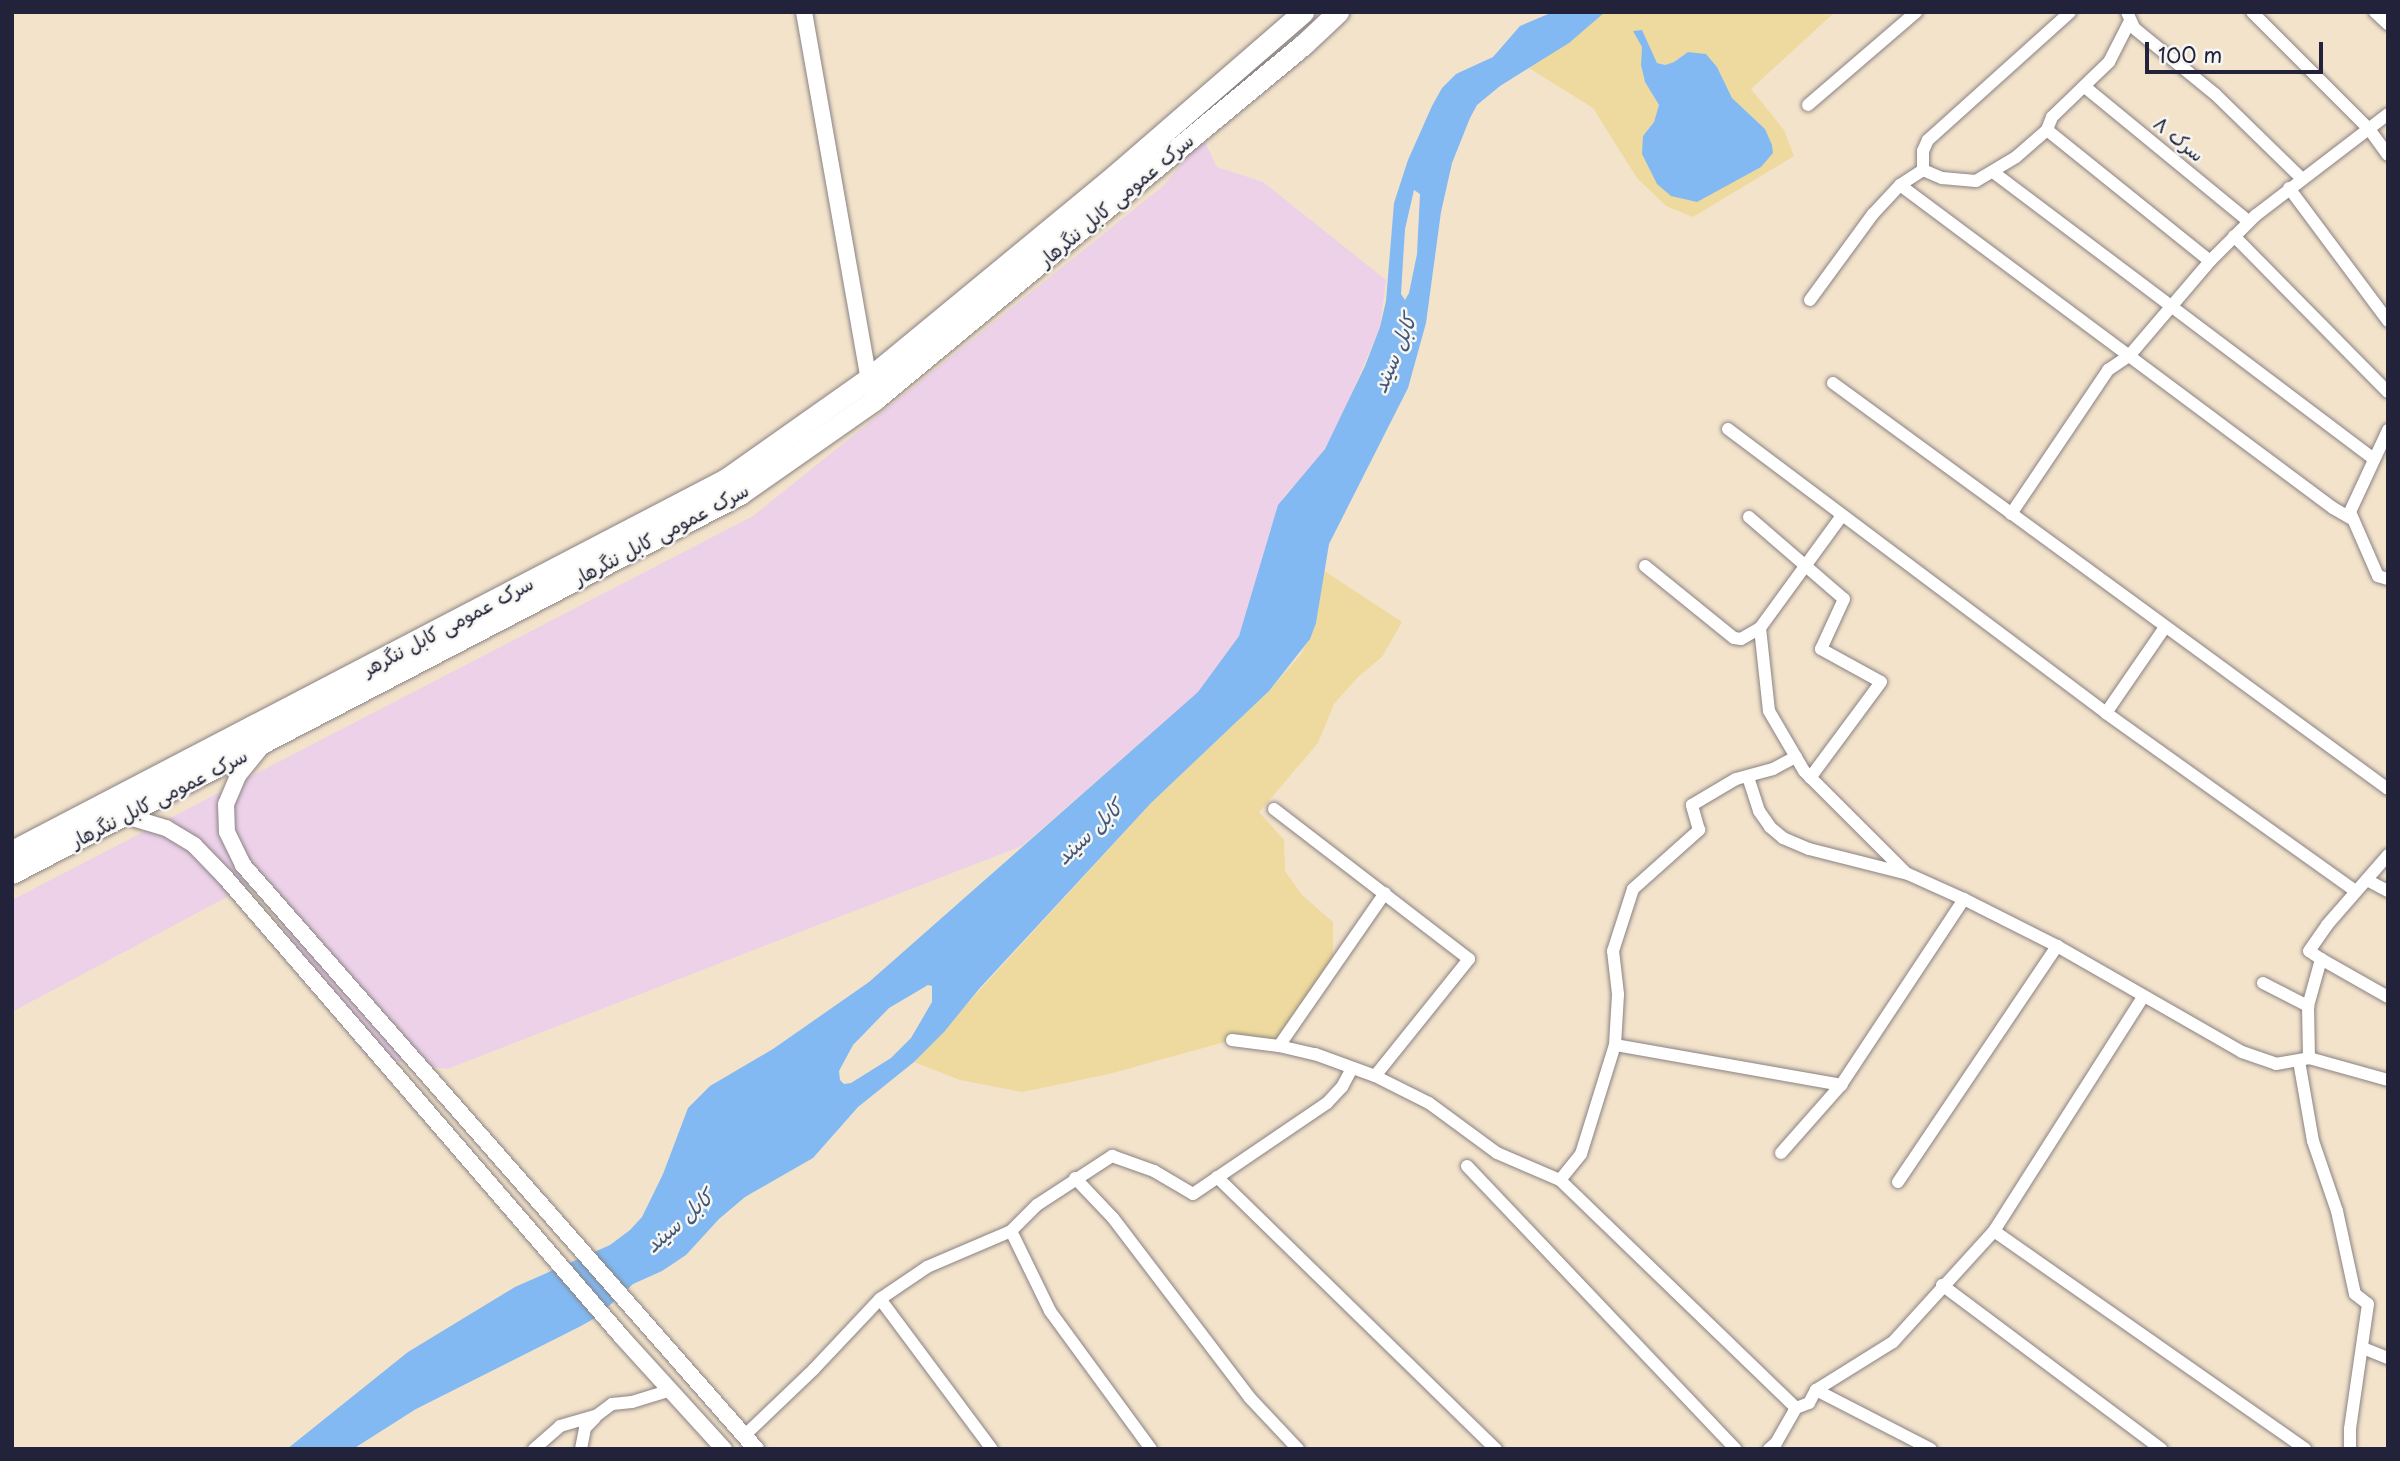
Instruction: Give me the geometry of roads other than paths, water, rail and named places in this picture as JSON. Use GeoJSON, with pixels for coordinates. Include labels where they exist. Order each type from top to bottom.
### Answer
{"type":"FeatureCollection","features":[{"type":"Feature","properties":{"kind":"highway","name":"سرک عمومی کابل ننگرهار"},"geometry":{"type":"LineString","coordinates":[[869,378],[1115,176],[1303,12]]}},
{"type":"Feature","properties":{"kind":"highway","name":"سرک عمومی کابل ننگرهار"},"geometry":{"type":"LineString","coordinates":[[12,873],[740,494],[874,400],[1304,44],[1338,12]]}},
{"type":"Feature","properties":{"kind":"highway","name":"سرک عمومی کابل ننگرهر"},"geometry":{"type":"LineString","coordinates":[[12,851],[726,479],[869,378]]}},
{"type":"Feature","properties":{"kind":"street"},"geometry":{"type":"LineString","coordinates":[[804,12],[874,400]]}},
{"type":"Feature","properties":{"kind":"street"},"geometry":{"type":"LineString","coordinates":[[1808,105],[1916,12]]}},
{"type":"Feature","properties":{"kind":"street"},"geometry":{"type":"LineString","coordinates":[[1923,170],[1923,152],[1928,140],[2070,12]]}},
{"type":"Feature","properties":{"kind":"street"},"geometry":{"type":"LineString","coordinates":[[2252,12],[2369,129],[2388,155]]}},
{"type":"Feature","properties":{"kind":"street"},"geometry":{"type":"LineString","coordinates":[[2375,12],[2388,24]]}},
{"type":"Feature","properties":{"kind":"street"},"geometry":{"type":"LineString","coordinates":[[1923,170],[1942,178],[1976,181],[2024,151],[2047,130],[2052,117],[2109,62],[2129,16]]}},
{"type":"Feature","properties":{"kind":"street"},"geometry":{"type":"LineString","coordinates":[[2129,16],[2141,35],[2214,94],[2301,178]]}},
{"type":"Feature","properties":{"kind":"street","name":"سرک ۸"},"geometry":{"type":"LineString","coordinates":[[2085,87],[2248,221]]}},
{"type":"Feature","properties":{"kind":"street"},"geometry":{"type":"LineString","coordinates":[[2011,513],[2108,370],[2129,356],[2210,261],[2248,221],[2388,114]]}},
{"type":"Feature","properties":{"kind":"street"},"geometry":{"type":"LineString","coordinates":[[2047,130],[2210,261]]}},
{"type":"Feature","properties":{"kind":"street"},"geometry":{"type":"LineString","coordinates":[[1810,300],[1873,214],[1900,186],[1923,170]]}},
{"type":"Feature","properties":{"kind":"street"},"geometry":{"type":"LineString","coordinates":[[1993,172],[2373,457]]}},
{"type":"Feature","properties":{"kind":"street"},"geometry":{"type":"LineString","coordinates":[[1900,186],[2333,508],[2352,519]]}},
{"type":"Feature","properties":{"kind":"street"},"geometry":{"type":"LineString","coordinates":[[2289,188],[2388,321]]}},
{"type":"Feature","properties":{"kind":"street"},"geometry":{"type":"LineString","coordinates":[[2234,236],[2388,392]]}},
{"type":"Feature","properties":{"kind":"street"},"geometry":{"type":"LineString","coordinates":[[1833,383],[2388,789]]}},
{"type":"Feature","properties":{"kind":"street"},"geometry":{"type":"LineString","coordinates":[[1728,429],[2106,713],[2356,891]]}},
{"type":"Feature","properties":{"kind":"street"},"geometry":{"type":"LineString","coordinates":[[2388,430],[2373,457],[2361,492],[2350,512],[2378,576],[2388,579]]}},
{"type":"Feature","properties":{"kind":"street"},"geometry":{"type":"LineString","coordinates":[[1749,517],[1844,599],[1821,649],[1881,682],[1810,778]]}},
{"type":"Feature","properties":{"kind":"street"},"geometry":{"type":"LineString","coordinates":[[1645,566],[1734,638],[1741,639],[1760,628],[1842,517]]}},
{"type":"Feature","properties":{"kind":"street"},"geometry":{"type":"LineString","coordinates":[[2106,713],[2165,627]]}},
{"type":"Feature","properties":{"kind":"street"},"geometry":{"type":"LineString","coordinates":[[1760,628],[1769,711],[1796,757],[1810,778],[1908,874]]}},
{"type":"Feature","properties":{"kind":"street"},"geometry":{"type":"LineString","coordinates":[[265,742],[238,776],[226,804],[227,832],[243,865],[756,1449]]}},
{"type":"Feature","properties":{"kind":"street"},"geometry":{"type":"LineString","coordinates":[[1560,1180],[1581,1154],[1615,1045],[1618,994],[1613,951],[1633,889],[1699,830],[1692,805],[1737,779],[1796,757]]}},
{"type":"Feature","properties":{"kind":"street"},"geometry":{"type":"LineString","coordinates":[[1748,777],[1759,811],[1770,827],[1783,838],[1809,849],[1908,874],[1964,900],[2057,946],[2242,1052],[2276,1064],[2304,1059],[2388,1080]]}},
{"type":"Feature","properties":{"kind":"street"},"geometry":{"type":"LineString","coordinates":[[1274,809],[1469,959],[1375,1076]]}},
{"type":"Feature","properties":{"kind":"street"},"geometry":{"type":"LineString","coordinates":[[126,816],[166,828],[194,845],[217,869],[621,1336],[723,1449]]}},
{"type":"Feature","properties":{"kind":"street"},"geometry":{"type":"LineString","coordinates":[[2388,855],[2309,951],[2388,997]]}},
{"type":"Feature","properties":{"kind":"street"},"geometry":{"type":"LineString","coordinates":[[2367,880],[2388,891]]}},
{"type":"Feature","properties":{"kind":"street"},"geometry":{"type":"LineString","coordinates":[[1279,1046],[1385,893]]}},
{"type":"Feature","properties":{"kind":"street"},"geometry":{"type":"LineString","coordinates":[[1781,1153],[1840,1085],[1964,900]]}},
{"type":"Feature","properties":{"kind":"street"},"geometry":{"type":"LineString","coordinates":[[1898,1182],[2057,946]]}},
{"type":"Feature","properties":{"kind":"street"},"geometry":{"type":"LineString","coordinates":[[2321,959],[2308,1006],[2304,1059],[2313,1141],[2337,1211],[2355,1294],[2368,1304],[2350,1429],[2350,1449]]}},
{"type":"Feature","properties":{"kind":"street"},"geometry":{"type":"LineString","coordinates":[[2263,983],[2308,1006]]}},
{"type":"Feature","properties":{"kind":"street"},"geometry":{"type":"LineString","coordinates":[[1769,1449],[1776,1443],[1796,1408],[1809,1403],[1816,1390],[1893,1342],[1942,1285],[1994,1231],[2143,997]]}},
{"type":"Feature","properties":{"kind":"street"},"geometry":{"type":"LineString","coordinates":[[1232,1040],[1279,1046],[1375,1076],[1429,1103],[1497,1153],[1560,1180],[1796,1408]]}},
{"type":"Feature","properties":{"kind":"street"},"geometry":{"type":"LineString","coordinates":[[1615,1045],[1840,1085]]}},
{"type":"Feature","properties":{"kind":"street"},"geometry":{"type":"LineString","coordinates":[[744,1436],[814,1369],[880,1299],[927,1267],[1011,1231],[1037,1205],[1112,1156],[1154,1171],[1193,1194],[1327,1103],[1342,1087],[1352,1068]]}},
{"type":"Feature","properties":{"kind":"street"},"geometry":{"type":"LineString","coordinates":[[1467,1166],[1736,1449]]}},
{"type":"Feature","properties":{"kind":"street"},"geometry":{"type":"LineString","coordinates":[[1217,1177],[1496,1449]]}},
{"type":"Feature","properties":{"kind":"street"},"geometry":{"type":"LineString","coordinates":[[1075,1178],[1113,1218],[1250,1398],[1298,1449]]}},
{"type":"Feature","properties":{"kind":"street"},"geometry":{"type":"LineString","coordinates":[[1011,1231],[1049,1311],[1151,1449]]}},
{"type":"Feature","properties":{"kind":"street"},"geometry":{"type":"LineString","coordinates":[[1994,1231],[2305,1449]]}},
{"type":"Feature","properties":{"kind":"street"},"geometry":{"type":"LineString","coordinates":[[1942,1285],[2161,1449]]}},
{"type":"Feature","properties":{"kind":"street"},"geometry":{"type":"LineString","coordinates":[[880,1299],[992,1449]]}},
{"type":"Feature","properties":{"kind":"street"},"geometry":{"type":"LineString","coordinates":[[2363,1348],[2388,1358]]}},
{"type":"Feature","properties":{"kind":"street"},"geometry":{"type":"LineString","coordinates":[[581,1449],[585,1428],[612,1404],[632,1402],[671,1390]]}},
{"type":"Feature","properties":{"kind":"street"},"geometry":{"type":"LineString","coordinates":[[1816,1390],[1931,1449]]}},
{"type":"Feature","properties":{"kind":"street"},"geometry":{"type":"LineString","coordinates":[[534,1449],[560,1426],[596,1416]]}},
{"type":"Feature","properties":{"kind":"water","name":"کابل سيند"},"geometry":{"type":"Polygon","coordinates":[[[1553,12],[1605,12],[1569,43],[1500,86],[1477,105],[1470,118],[1452,163],[1441,212],[1426,323],[1408,388],[1329,544],[1316,623],[1310,639],[1269,691],[1151,803],[979,989],[944,1032],[914,1062],[858,1107],[813,1158],[745,1197],[719,1219],[686,1255],[662,1271],[633,1284],[597,1317],[579,1327],[416,1409],[353,1449],[287,1449],[408,1352],[515,1287],[610,1245],[630,1230],[642,1217],[663,1174],[688,1108],[710,1086],[773,1049],[869,982],[1198,692],[1239,636],[1278,505],[1325,449],[1365,366],[1380,327],[1386,301],[1394,203],[1408,160],[1432,106],[1442,88],[1456,74],[1493,57],[1520,26],[1553,12]],[[1414,190],[1405,229],[1401,294],[1405,300],[1409,293],[1417,254],[1420,194],[1414,190]],[[928,985],[889,1008],[853,1045],[839,1071],[840,1080],[844,1084],[851,1083],[891,1058],[911,1038],[932,1002],[932,986],[928,985]]]}},
{"type":"Feature","properties":{"kind":"water"},"geometry":{"type":"Polygon","coordinates":[[[1642,30],[1657,63],[1665,65],[1674,62],[1688,52],[1706,54],[1717,67],[1732,98],[1765,129],[1773,153],[1761,167],[1697,202],[1671,196],[1657,184],[1642,154],[1643,136],[1654,122],[1659,105],[1645,82],[1641,65],[1642,47],[1633,31],[1642,30]]]}}]}
